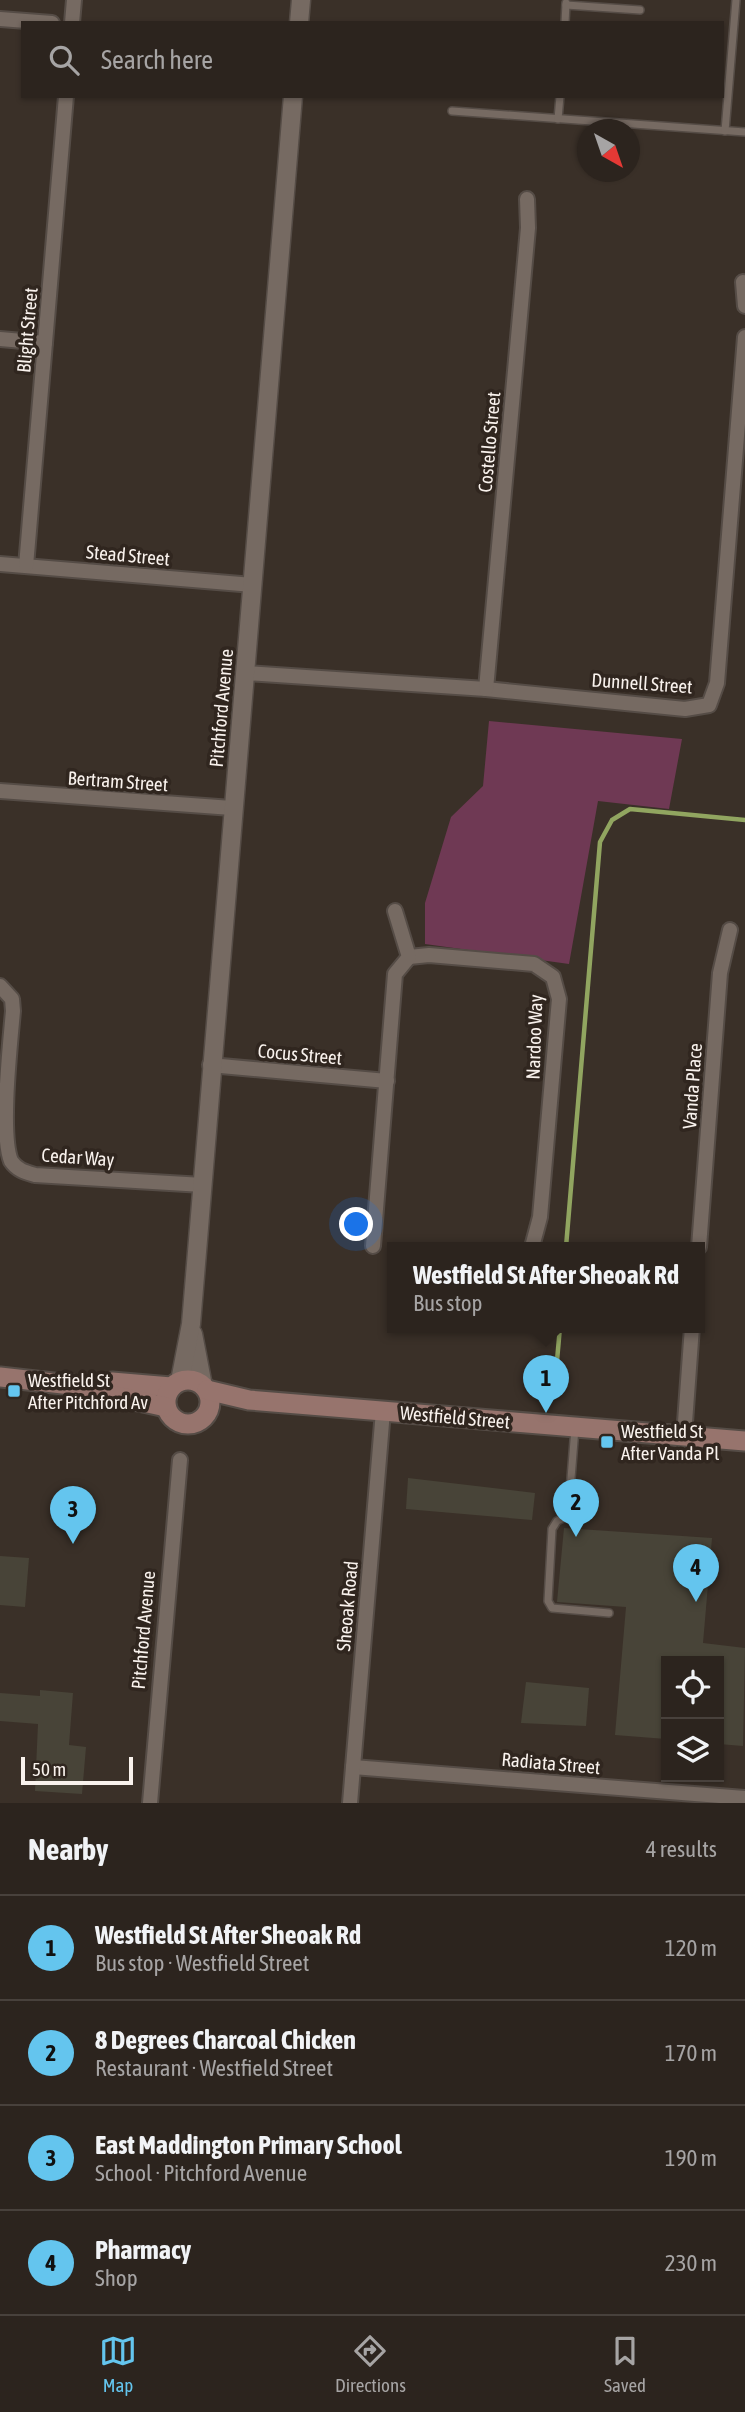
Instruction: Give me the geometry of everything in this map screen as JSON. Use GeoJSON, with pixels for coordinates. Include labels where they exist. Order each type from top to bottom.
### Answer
{"type":"FeatureCollection","features":[{"type":"Feature","properties":{"kind":"main road"},"geometry":{"type":"LineString","coordinates":[[0,1377],[89,1387],[112,1382],[176,1384],[192,1380],[205,1388],[209,1403],[205,1415],[187,1423],[174,1419],[166,1407],[125,1396],[104,1395],[89,1387]]}},
{"type":"Feature","properties":{"kind":"main road"},"geometry":{"type":"LineString","coordinates":[[166,1407],[176,1384]]}},
{"type":"Feature","properties":{"kind":"main road","name":"Westfield Street"},"geometry":{"type":"LineString","coordinates":[[205,1388],[249,1400],[745,1441]]}},
{"type":"Feature","properties":{"kind":"main road","name":"Westfield Street"},"geometry":{"type":"LineString","coordinates":[[205,1415],[249,1400]]}},
{"type":"Feature","properties":{"kind":"street"},"geometry":{"type":"LineString","coordinates":[[72,21],[74,0]]}},
{"type":"Feature","properties":{"kind":"street"},"geometry":{"type":"LineString","coordinates":[[299,21],[301,0]]}},
{"type":"Feature","properties":{"kind":"street"},"geometry":{"type":"LineString","coordinates":[[0,19],[26,21]]}},
{"type":"Feature","properties":{"kind":"street","name":"Blight Street"},"geometry":{"type":"LineString","coordinates":[[26,566],[66,98]]}},
{"type":"Feature","properties":{"kind":"street","name":"Pitchford Avenue"},"geometry":{"type":"LineString","coordinates":[[176,1384],[191,1324],[210,1065],[293,98]]}},
{"type":"Feature","properties":{"kind":"street","name":"Costello Street"},"geometry":{"type":"LineString","coordinates":[[486,689],[528,229],[527,199]]}},
{"type":"Feature","properties":{"kind":"street"},"geometry":{"type":"LineString","coordinates":[[743,282],[745,306]]}},
{"type":"Feature","properties":{"kind":"street","name":"Dunnell Street"},"geometry":{"type":"LineString","coordinates":[[245,673],[486,689],[685,709],[709,705],[717,683],[745,337]]}},
{"type":"Feature","properties":{"kind":"street"},"geometry":{"type":"LineString","coordinates":[[0,340],[45,343]]}},
{"type":"Feature","properties":{"kind":"street","name":"Stead Street"},"geometry":{"type":"LineString","coordinates":[[0,564],[253,585]]}},
{"type":"Feature","properties":{"kind":"street","name":"Bertram Street"},"geometry":{"type":"LineString","coordinates":[[0,791],[232,808]]}},
{"type":"Feature","properties":{"kind":"street"},"geometry":{"type":"LineString","coordinates":[[373,1246],[395,974],[409,957],[395,911]]}},
{"type":"Feature","properties":{"kind":"street","name":"Vanda Place"},"geometry":{"type":"LineString","coordinates":[[699,1242],[720,973],[730,930]]}},
{"type":"Feature","properties":{"kind":"street","name":"Nardoo Way"},"geometry":{"type":"LineString","coordinates":[[409,957],[429,955],[534,964],[553,976],[558,999],[540,1217],[533,1242]]}},
{"type":"Feature","properties":{"kind":"street","name":"Cedar Way"},"geometry":{"type":"LineString","coordinates":[[0,986],[12,999],[13,1010],[2,1139],[10,1161],[20,1170],[34,1175],[202,1185]]}},
{"type":"Feature","properties":{"kind":"street","name":"Cocus Street"},"geometry":{"type":"LineString","coordinates":[[210,1065],[387,1081]]}},
{"type":"Feature","properties":{"kind":"street","name":"Pitchford Avenue"},"geometry":{"type":"LineString","coordinates":[[191,1324],[205,1388]]}},
{"type":"Feature","properties":{"kind":"street"},"geometry":{"type":"LineString","coordinates":[[684,1436],[692,1333]]}},
{"type":"Feature","properties":{"kind":"street","name":"Sheoak Road"},"geometry":{"type":"LineString","coordinates":[[349,1803],[383,1411]]}},
{"type":"Feature","properties":{"kind":"street","name":"Pitchford Avenue"},"geometry":{"type":"LineString","coordinates":[[150,1803],[180,1460]]}},
{"type":"Feature","properties":{"kind":"street","name":"Radiata Street"},"geometry":{"type":"LineString","coordinates":[[353,1767],[745,1798]]}},
{"type":"Feature","properties":{"kind":"lane"},"geometry":{"type":"LineString","coordinates":[[726,131],[736,0]]}},
{"type":"Feature","properties":{"kind":"lane"},"geometry":{"type":"LineString","coordinates":[[565,21],[566,2],[640,10]]}},
{"type":"Feature","properties":{"kind":"lane"},"geometry":{"type":"LineString","coordinates":[[558,119],[560,98]]}},
{"type":"Feature","properties":{"kind":"lane"},"geometry":{"type":"LineString","coordinates":[[452,111],[745,132]]}},
{"type":"Feature","properties":{"kind":"lane"},"geometry":{"type":"LineString","coordinates":[[575,1427],[568,1516],[557,1521],[552,1529],[548,1601],[552,1608],[609,1613]]}},
{"type":"Feature","properties":{"kind":"shaded area"},"geometry":{"type":"Polygon","coordinates":[[[489,721],[682,739],[669,809],[598,801],[569,964],[425,944],[425,903],[451,817],[483,786],[489,721]]]}},
{"type":"Feature","properties":{"kind":"building"},"geometry":{"type":"Polygon","coordinates":[[[408,1478],[535,1493],[532,1520],[406,1509],[408,1478]]]}},
{"type":"Feature","properties":{"kind":"building"},"geometry":{"type":"Polygon","coordinates":[[[564,1528],[712,1538],[703,1643],[745,1648],[743,1746],[724,1744],[724,1656],[661,1656],[661,1739],[615,1735],[626,1607],[557,1602],[564,1528]]]}},
{"type":"Feature","properties":{"kind":"building"},"geometry":{"type":"Polygon","coordinates":[[[0,1556],[29,1558],[25,1607],[0,1605],[0,1556]]]}},
{"type":"Feature","properties":{"kind":"building"},"geometry":{"type":"Polygon","coordinates":[[[526,1682],[589,1688],[586,1726],[521,1723],[526,1682]]]}},
{"type":"Feature","properties":{"kind":"building"},"geometry":{"type":"Polygon","coordinates":[[[40,1690],[73,1693],[69,1745],[86,1747],[82,1794],[35,1791],[38,1724],[0,1721],[0,1693],[40,1696],[40,1690]]]}},
{"type":"Feature","properties":{"kind":"waterway"},"geometry":{"type":"LineString","coordinates":[[566,1242],[600,842],[612,820],[630,809],[745,820]]}},
{"type":"Feature","properties":{"kind":"waterway"},"geometry":{"type":"LineString","coordinates":[[555,1383],[559,1333]]}},
{"type":"Feature","properties":{"kind":"place","name":"Westfield St After Pitchford Av"},"geometry":{"type":"Point","coordinates":[14,1391]}},
{"type":"Feature","properties":{"kind":"place","name":"Westfield St After Sheoak Rd"},"geometry":{"type":"Point","coordinates":[546,1413]}},
{"type":"Feature","properties":{"kind":"place","name":"Westfield St After Vanda Pl"},"geometry":{"type":"Point","coordinates":[607,1442]}},
{"type":"Feature","properties":{"kind":"place","name":"8 Degrees Charcoal Chicken"},"geometry":{"type":"Point","coordinates":[576,1537]}},
{"type":"Feature","properties":{"kind":"place","name":"East Maddington Primary School"},"geometry":{"type":"Point","coordinates":[73,1544]}},
{"type":"Feature","properties":{"kind":"place","name":"Pharmacy"},"geometry":{"type":"Point","coordinates":[696,1602]}}]}
